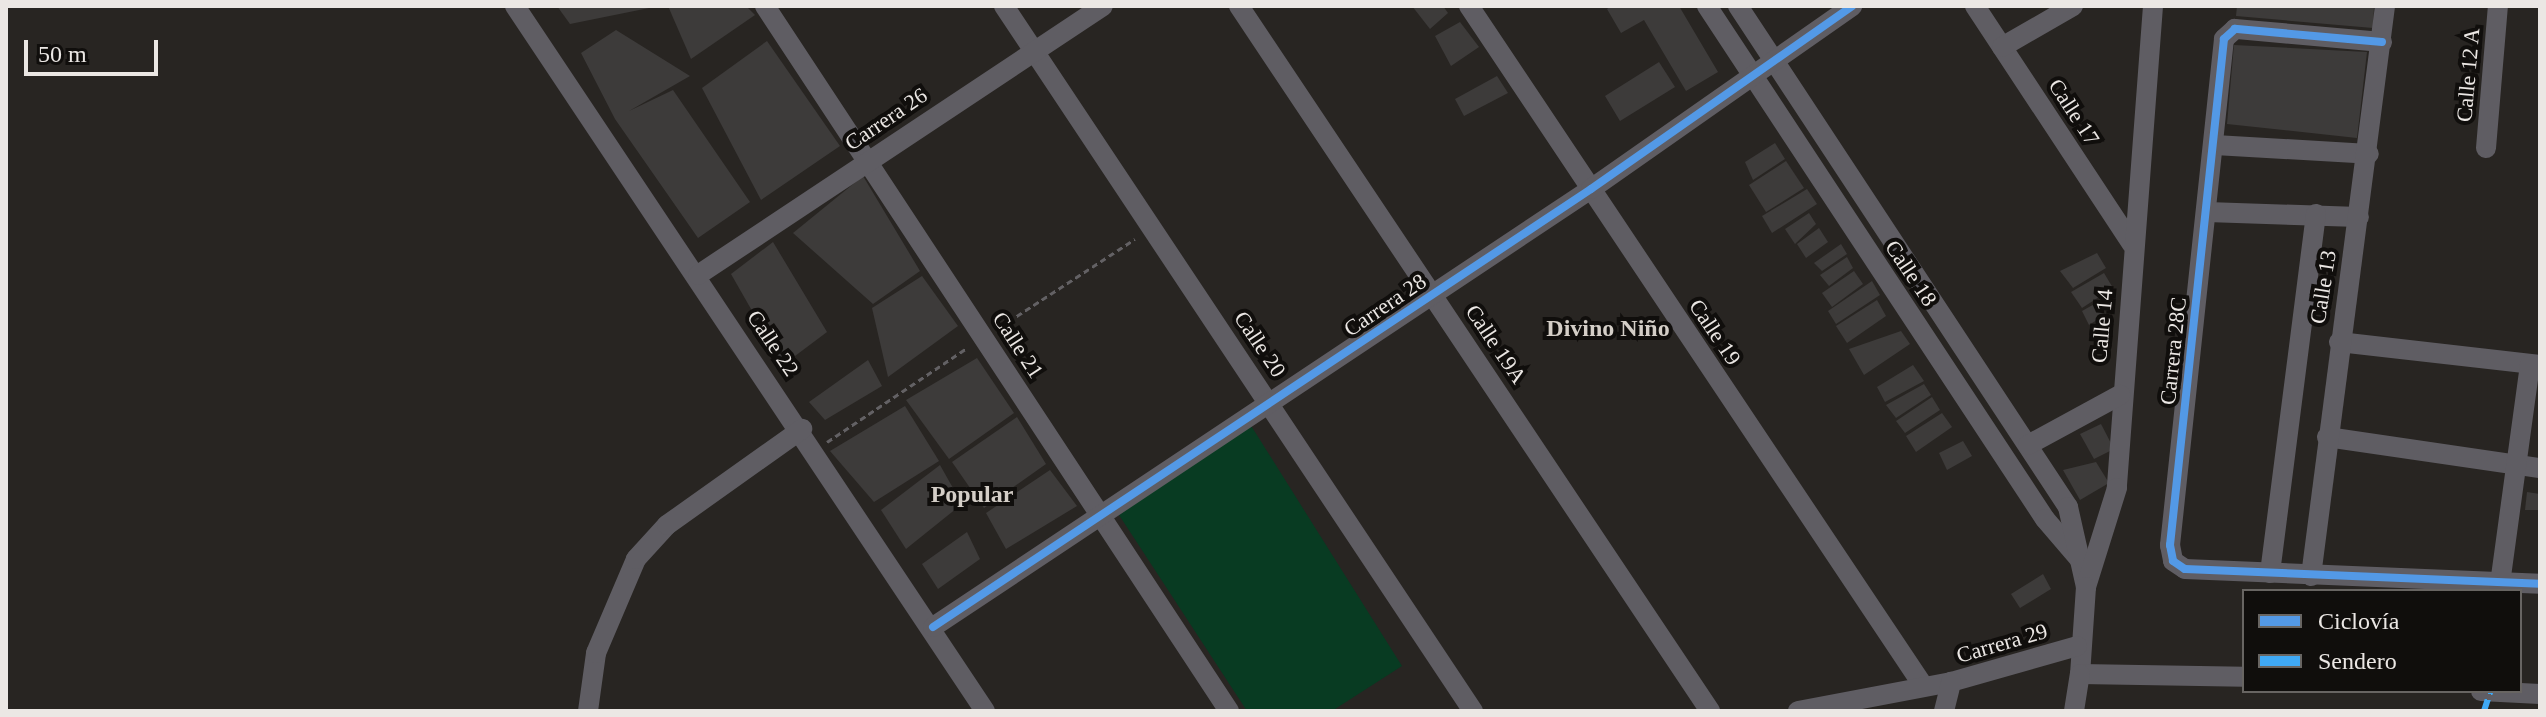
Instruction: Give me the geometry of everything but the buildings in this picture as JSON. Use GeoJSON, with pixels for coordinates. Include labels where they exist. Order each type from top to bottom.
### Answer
{"type":"FeatureCollection","features":[{"type":"Feature","properties":{"kind":"street","name":"Calle 22"},"geometry":{"type":"LineString","coordinates":[[515,6],[802,429],[985,711]]}},
{"type":"Feature","properties":{"kind":"street","name":"Calle 21"},"geometry":{"type":"LineString","coordinates":[[765,6],[1229,711]]}},
{"type":"Feature","properties":{"kind":"street","name":"Calle 20"},"geometry":{"type":"LineString","coordinates":[[1004,6],[1271,403],[1473,711]]}},
{"type":"Feature","properties":{"kind":"street","name":"Carrera 26"},"geometry":{"type":"LineString","coordinates":[[698,275],[1103,6]]}},
{"type":"Feature","properties":{"kind":"street","name":"Calle 19A"},"geometry":{"type":"LineString","coordinates":[[1239,6],[1710,711]]}},
{"type":"Feature","properties":{"kind":"street","name":"Calle 19"},"geometry":{"type":"LineString","coordinates":[[1469,6],[1922,684]]}},
{"type":"Feature","properties":{"kind":"street","name":"Calle 18"},"geometry":{"type":"LineString","coordinates":[[1707,6],[2045,519],[2081,561]]}},
{"type":"Feature","properties":{"kind":"street","name":"Calle 18"},"geometry":{"type":"LineString","coordinates":[[1738,6],[2068,507],[2086,587]]}},
{"type":"Feature","properties":{"kind":"street","name":"Carrera 28"},"geometry":{"type":"LineString","coordinates":[[933,627],[1102,518],[1591,189],[1852,6]]}},
{"type":"Feature","properties":{"kind":"street","name":"Calle 17"},"geometry":{"type":"LineString","coordinates":[[1975,6],[2132,244]]}},
{"type":"Feature","properties":{"kind":"street"},"geometry":{"type":"LineString","coordinates":[[2002,47],[2073,6]]}},
{"type":"Feature","properties":{"kind":"street","name":"Calle 14"},"geometry":{"type":"LineString","coordinates":[[2077,646],[2086,587],[2117,488],[2120,395],[2153,6]]}},
{"type":"Feature","properties":{"kind":"street","name":"Calle 13"},"geometry":{"type":"LineString","coordinates":[[2311,576],[2339,342],[2369,154],[2385,6]]}},
{"type":"Feature","properties":{"kind":"street","name":"Calle 12 A"},"geometry":{"type":"LineString","coordinates":[[2486,148],[2498,6]]}},
{"type":"Feature","properties":{"kind":"street","name":"Carrera 28C"},"geometry":{"type":"LineString","coordinates":[[2270,573],[2185,569],[2173,561],[2170,545],[2215,145],[2218,74],[2229,31],[2382,42]]}},
{"type":"Feature","properties":{"kind":"street"},"geometry":{"type":"LineString","coordinates":[[2215,145],[2369,154]]}},
{"type":"Feature","properties":{"kind":"street"},"geometry":{"type":"LineString","coordinates":[[2207,212],[2359,217]]}},
{"type":"Feature","properties":{"kind":"street"},"geometry":{"type":"LineString","coordinates":[[2316,214],[2270,573],[2500,587],[2540,584]]}},
{"type":"Feature","properties":{"kind":"street"},"geometry":{"type":"LineString","coordinates":[[2339,342],[2535,365],[2500,587]]}},
{"type":"Feature","properties":{"kind":"street"},"geometry":{"type":"LineString","coordinates":[[2028,445],[2120,395]]}},
{"type":"Feature","properties":{"kind":"street"},"geometry":{"type":"LineString","coordinates":[[588,711],[596,653],[636,559],[667,525],[802,429]]}},
{"type":"Feature","properties":{"kind":"street"},"geometry":{"type":"LineString","coordinates":[[2327,437],[2540,468]]}},
{"type":"Feature","properties":{"kind":"street","name":"Carrera 29"},"geometry":{"type":"LineString","coordinates":[[1803,710],[1922,684],[1951,682],[2077,646],[2080,674]]}},
{"type":"Feature","properties":{"kind":"street"},"geometry":{"type":"LineString","coordinates":[[2074,711],[2080,674],[2242,677]]}},
{"type":"Feature","properties":{"kind":"street"},"geometry":{"type":"LineString","coordinates":[[1944,711],[1951,682]]}},
{"type":"Feature","properties":{"kind":"green space"},"geometry":{"type":"Polygon","coordinates":[[[1250,424],[1402,666],[1332,711],[1247,711],[1119,515],[1250,424]]]}},
{"type":"Feature","properties":{"kind":"marked path"},"geometry":{"type":"LineString","coordinates":[[2484,711],[2490,693]]}},
{"type":"Feature","properties":{"kind":"cycle path"},"geometry":{"type":"LineString","coordinates":[[933,627],[1591,189],[1852,6]]}},
{"type":"Feature","properties":{"kind":"cycle path"},"geometry":{"type":"LineString","coordinates":[[2382,42],[2235,29],[2224,39],[2170,545],[2173,561],[2185,569],[2540,584]]}},
{"type":"Feature","properties":{"kind":"district","name":"Divino Niño"},"geometry":{"type":"Point","coordinates":[1608,329]}},
{"type":"Feature","properties":{"kind":"district","name":"Popular"},"geometry":{"type":"Point","coordinates":[972,495]}}]}
